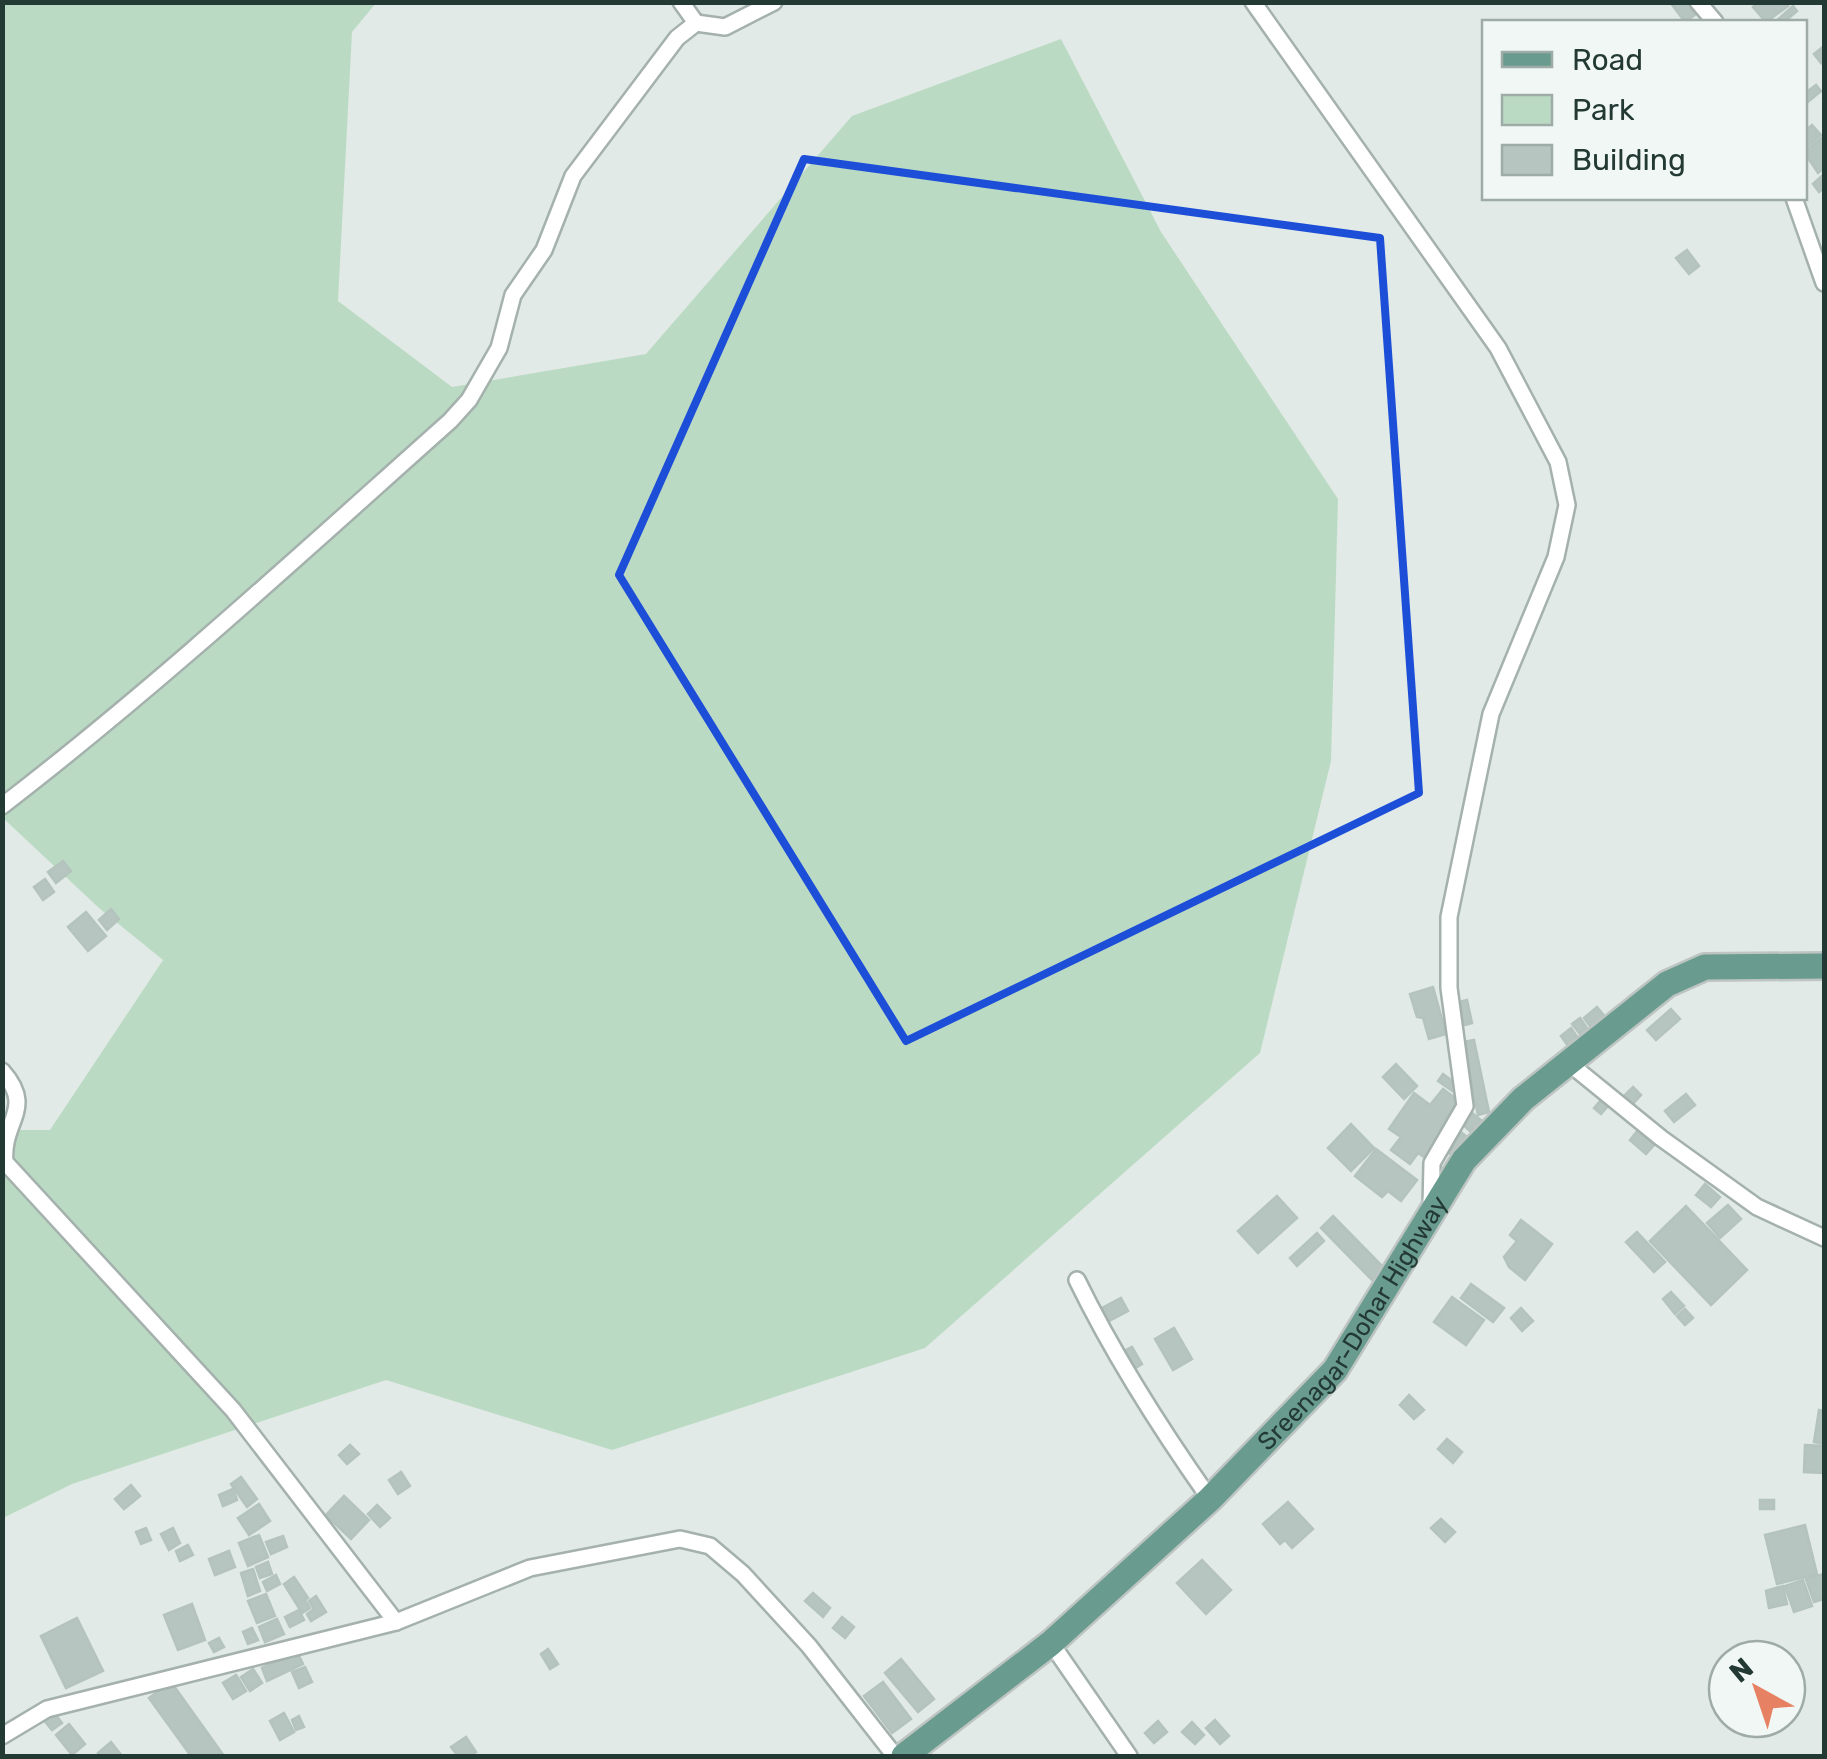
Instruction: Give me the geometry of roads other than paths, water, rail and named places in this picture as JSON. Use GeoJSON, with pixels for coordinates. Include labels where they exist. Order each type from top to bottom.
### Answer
{"type":"FeatureCollection","features":[{"type":"Feature","properties":{"kind":"main road","name":"Sreenagar-Dohar Highway"},"geometry":{"type":"LineString","coordinates":[[904,1756],[1051,1643],[1210,1498],[1336,1370],[1464,1160],[1523,1099],[1667,984],[1706,967],[1824,966]]}},
{"type":"Feature","properties":{"kind":"street"},"geometry":{"type":"LineString","coordinates":[[681,2],[696,23],[725,28],[774,2]]}},
{"type":"Feature","properties":{"kind":"street"},"geometry":{"type":"LineString","coordinates":[[1253,2],[1498,348],[1558,462],[1567,504],[1556,558],[1490,714],[1448,918],[1449,988],[1465,1106],[1432,1163],[1431,1218]]}},
{"type":"Feature","properties":{"kind":"street"},"geometry":{"type":"LineString","coordinates":[[2,806],[79,747],[450,422],[469,400],[499,348],[513,295],[544,250],[573,176],[678,38],[696,23]]}},
{"type":"Feature","properties":{"kind":"street"},"geometry":{"type":"LineString","coordinates":[[1795,200],[1824,282]]}},
{"type":"Feature","properties":{"kind":"street"},"geometry":{"type":"LineString","coordinates":[[1570,1064],[1661,1138],[1757,1206],[1824,1238]]}},
{"type":"Feature","properties":{"kind":"street"},"geometry":{"type":"LineString","coordinates":[[2,1071],[15,1085],[19,1099],[3,1146],[5,1162],[233,1410],[396,1622]]}},
{"type":"Feature","properties":{"kind":"street"},"geometry":{"type":"LineString","coordinates":[[1077,1280],[1109,1347],[1210,1498]]}},
{"type":"Feature","properties":{"kind":"street"},"geometry":{"type":"LineString","coordinates":[[2,1736],[46,1709],[396,1622],[530,1568],[680,1539],[710,1546],[742,1574],[809,1646],[895,1756]]}},
{"type":"Feature","properties":{"kind":"street"},"geometry":{"type":"LineString","coordinates":[[1051,1643],[1129,1756]]}}]}
